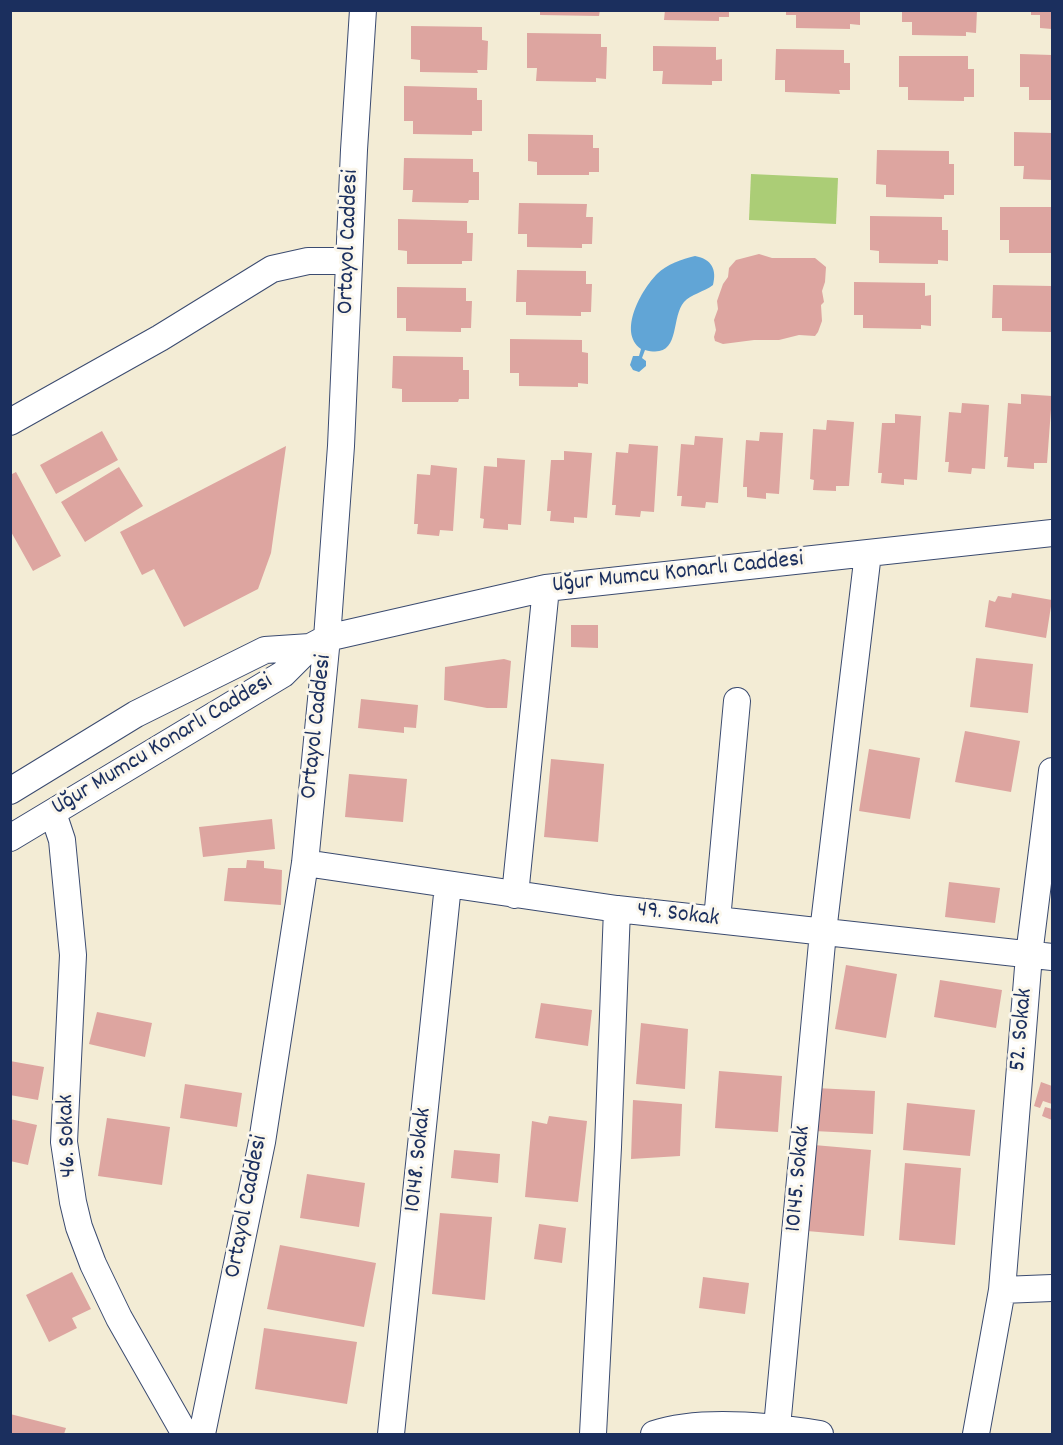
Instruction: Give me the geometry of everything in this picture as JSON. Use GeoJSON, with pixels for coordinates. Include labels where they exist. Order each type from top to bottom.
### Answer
{"type":"FeatureCollection","features":[{"type":"Feature","properties":{"kind":"street","name":"Ortayol Caddesi"},"geometry":{"type":"LineString","coordinates":[[202,1434],[262,1142],[305,863],[319,643],[341,446],[363,10]]}},
{"type":"Feature","properties":{"kind":"street"},"geometry":{"type":"LineString","coordinates":[[10,422],[160,338],[272,269],[308,261],[349,261]]}},
{"type":"Feature","properties":{"kind":"street","name":"Uğur Mumcu Konarlı Caddesi"},"geometry":{"type":"LineString","coordinates":[[10,791],[136,714],[265,650],[319,643],[546,588],[1053,533]]}},
{"type":"Feature","properties":{"kind":"street","name":"10145. Sokak"},"geometry":{"type":"LineString","coordinates":[[777,1427],[823,932],[868,553]]}},
{"type":"Feature","properties":{"kind":"street"},"geometry":{"type":"LineString","coordinates":[[515,895],[546,588]]}},
{"type":"Feature","properties":{"kind":"street","name":"Uğur Mumcu Konarlı Caddesi"},"geometry":{"type":"LineString","coordinates":[[10,838],[284,674],[319,643]]}},
{"type":"Feature","properties":{"kind":"street"},"geometry":{"type":"LineString","coordinates":[[717,920],[737,701]]}},
{"type":"Feature","properties":{"kind":"street","name":"52. Sokak"},"geometry":{"type":"LineString","coordinates":[[976,1434],[1002,1290],[1041,956],[1053,771]]}},
{"type":"Feature","properties":{"kind":"street","name":"46. Sokak"},"geometry":{"type":"LineString","coordinates":[[53,813],[62,840],[73,955],[64,1142],[73,1202],[79,1227],[119,1318],[185,1434]]}},
{"type":"Feature","properties":{"kind":"street","name":"49. Sokak"},"geometry":{"type":"LineString","coordinates":[[305,863],[616,909],[1041,956]]}},
{"type":"Feature","properties":{"kind":"street","name":"10148. Sokak"},"geometry":{"type":"LineString","coordinates":[[391,1434],[448,885]]}},
{"type":"Feature","properties":{"kind":"street"},"geometry":{"type":"LineString","coordinates":[[593,1434],[608,1147],[616,909]]}},
{"type":"Feature","properties":{"kind":"street"},"geometry":{"type":"LineString","coordinates":[[1002,1290],[1053,1288]]}},
{"type":"Feature","properties":{"kind":"street"},"geometry":{"type":"LineString","coordinates":[[654,1434],[704,1426],[777,1427],[820,1434]]}},
{"type":"Feature","properties":{"kind":"green space"},"geometry":{"type":"Polygon","coordinates":[[[751,174],[838,178],[836,224],[749,220],[751,174]]]}},
{"type":"Feature","properties":{"kind":"water"},"geometry":{"type":"Polygon","coordinates":[[[695,256],[701,257],[712,266],[713,285],[684,302],[670,343],[665,349],[645,350],[642,358],[646,361],[646,366],[639,372],[633,370],[630,365],[633,356],[639,356],[641,349],[634,342],[631,332],[634,311],[639,300],[661,270],[675,262],[695,256]]]}},
{"type":"Feature","properties":{"kind":"building"},"geometry":{"type":"Polygon","coordinates":[[[540,10],[600,10],[599,16],[540,15],[540,10]]]}},
{"type":"Feature","properties":{"kind":"building"},"geometry":{"type":"Polygon","coordinates":[[[665,10],[729,10],[729,17],[719,17],[719,21],[664,20],[665,10]]]}},
{"type":"Feature","properties":{"kind":"building"},"geometry":{"type":"Polygon","coordinates":[[[786,10],[860,10],[860,25],[850,24],[850,29],[796,28],[796,15],[786,15],[786,10]]]}},
{"type":"Feature","properties":{"kind":"building"},"geometry":{"type":"Polygon","coordinates":[[[902,10],[977,10],[976,33],[966,32],[966,36],[912,35],[912,22],[902,22],[902,10]]]}},
{"type":"Feature","properties":{"kind":"building"},"geometry":{"type":"Polygon","coordinates":[[[1031,10],[1052,10],[1052,29],[1040,28],[1040,15],[1031,15],[1031,10]]]}},
{"type":"Feature","properties":{"kind":"building"},"geometry":{"type":"Polygon","coordinates":[[[411,26],[482,27],[482,40],[488,41],[487,70],[477,70],[478,73],[420,72],[420,60],[411,59],[411,26]]]}},
{"type":"Feature","properties":{"kind":"building"},"geometry":{"type":"Polygon","coordinates":[[[527,33],[601,34],[601,47],[607,47],[606,79],[596,78],[596,82],[536,81],[537,68],[527,68],[527,33]]]}},
{"type":"Feature","properties":{"kind":"building"},"geometry":{"type":"Polygon","coordinates":[[[653,46],[716,47],[716,60],[722,59],[722,81],[712,81],[712,85],[662,84],[663,71],[653,71],[653,46]]]}},
{"type":"Feature","properties":{"kind":"building"},"geometry":{"type":"Polygon","coordinates":[[[776,49],[844,50],[844,63],[850,63],[850,90],[839,90],[840,94],[785,92],[785,80],[775,80],[776,49]]]}},
{"type":"Feature","properties":{"kind":"building"},"geometry":{"type":"Polygon","coordinates":[[[1020,54],[1052,55],[1052,100],[1029,100],[1029,87],[1020,87],[1020,54]]]}},
{"type":"Feature","properties":{"kind":"building"},"geometry":{"type":"Polygon","coordinates":[[[899,56],[968,56],[968,69],[974,69],[974,97],[964,97],[964,101],[908,100],[908,87],[899,87],[899,56]]]}},
{"type":"Feature","properties":{"kind":"building"},"geometry":{"type":"Polygon","coordinates":[[[404,86],[477,88],[477,100],[482,100],[482,131],[472,131],[472,135],[413,134],[413,121],[404,121],[404,86]]]}},
{"type":"Feature","properties":{"kind":"building"},"geometry":{"type":"Polygon","coordinates":[[[1014,132],[1052,133],[1052,180],[1023,179],[1024,166],[1014,166],[1014,132]]]}},
{"type":"Feature","properties":{"kind":"building"},"geometry":{"type":"Polygon","coordinates":[[[528,134],[593,135],[593,148],[599,148],[599,172],[589,172],[589,175],[537,175],[537,162],[528,161],[528,134]]]}},
{"type":"Feature","properties":{"kind":"building"},"geometry":{"type":"Polygon","coordinates":[[[877,150],[949,151],[949,164],[954,164],[954,195],[944,195],[944,199],[886,197],[886,185],[876,184],[877,150]]]}},
{"type":"Feature","properties":{"kind":"building"},"geometry":{"type":"Polygon","coordinates":[[[404,158],[473,159],[473,172],[479,172],[479,200],[469,200],[468,203],[412,202],[413,190],[403,190],[404,158]]]}},
{"type":"Feature","properties":{"kind":"building"},"geometry":{"type":"Polygon","coordinates":[[[519,203],[587,204],[586,217],[593,217],[592,244],[582,244],[582,248],[527,247],[527,234],[518,234],[519,203]]]}},
{"type":"Feature","properties":{"kind":"building"},"geometry":{"type":"Polygon","coordinates":[[[1000,207],[1052,207],[1052,253],[1009,253],[1009,240],[1000,240],[1000,207]]]}},
{"type":"Feature","properties":{"kind":"building"},"geometry":{"type":"Polygon","coordinates":[[[870,216],[942,217],[942,230],[948,230],[948,261],[938,260],[938,264],[879,263],[879,251],[870,250],[870,216]]]}},
{"type":"Feature","properties":{"kind":"building"},"geometry":{"type":"Polygon","coordinates":[[[398,219],[467,221],[467,233],[473,233],[472,261],[462,261],[462,264],[407,264],[407,251],[398,250],[398,219]]]}},
{"type":"Feature","properties":{"kind":"building"},"geometry":{"type":"Polygon","coordinates":[[[759,254],[772,258],[815,258],[826,267],[822,291],[824,302],[821,305],[822,321],[815,336],[799,335],[779,340],[723,344],[715,341],[714,320],[718,309],[717,301],[728,277],[729,268],[736,260],[759,254]]]}},
{"type":"Feature","properties":{"kind":"building"},"geometry":{"type":"Polygon","coordinates":[[[517,270],[586,271],[586,284],[592,284],[591,312],[581,312],[581,316],[526,315],[526,302],[516,302],[517,270]]]}},
{"type":"Feature","properties":{"kind":"building"},"geometry":{"type":"Polygon","coordinates":[[[854,282],[925,283],[925,296],[931,295],[931,326],[921,325],[921,329],[863,328],[863,315],[854,315],[854,282]]]}},
{"type":"Feature","properties":{"kind":"building"},"geometry":{"type":"Polygon","coordinates":[[[993,285],[1052,286],[1052,332],[1002,331],[1002,318],[992,318],[993,285]]]}},
{"type":"Feature","properties":{"kind":"building"},"geometry":{"type":"Polygon","coordinates":[[[397,287],[466,288],[466,301],[472,301],[471,328],[461,328],[461,332],[406,331],[406,318],[397,318],[397,287]]]}},
{"type":"Feature","properties":{"kind":"building"},"geometry":{"type":"Polygon","coordinates":[[[510,339],[582,340],[582,352],[588,353],[588,384],[578,383],[578,387],[519,386],[519,373],[510,373],[510,339]]]}},
{"type":"Feature","properties":{"kind":"building"},"geometry":{"type":"Polygon","coordinates":[[[393,356],[463,357],[463,370],[469,370],[469,399],[459,399],[458,402],[402,402],[402,389],[392,388],[393,356]]]}},
{"type":"Feature","properties":{"kind":"building"},"geometry":{"type":"Polygon","coordinates":[[[1021,394],[1052,396],[1047,463],[1034,463],[1034,469],[1007,467],[1008,457],[1004,457],[1008,403],[1021,404],[1021,394]]]}},
{"type":"Feature","properties":{"kind":"building"},"geometry":{"type":"Polygon","coordinates":[[[962,403],[989,405],[985,469],[972,468],[971,474],[948,472],[949,462],[945,462],[949,412],[961,413],[962,403]]]}},
{"type":"Feature","properties":{"kind":"building"},"geometry":{"type":"Polygon","coordinates":[[[895,414],[921,416],[917,480],[904,479],[904,485],[881,483],[882,473],[878,473],[882,423],[895,423],[895,414]]]}},
{"type":"Feature","properties":{"kind":"building"},"geometry":{"type":"Polygon","coordinates":[[[827,420],[854,422],[849,486],[836,486],[836,491],[813,490],[814,480],[810,479],[813,429],[826,430],[827,420]]]}},
{"type":"Feature","properties":{"kind":"building"},"geometry":{"type":"Polygon","coordinates":[[[102,431],[118,460],[56,494],[40,465],[102,431]]]}},
{"type":"Feature","properties":{"kind":"building"},"geometry":{"type":"Polygon","coordinates":[[[760,432],[783,433],[779,494],[766,493],[766,499],[747,497],[747,487],[743,487],[746,440],[759,441],[760,432]]]}},
{"type":"Feature","properties":{"kind":"building"},"geometry":{"type":"Polygon","coordinates":[[[695,436],[723,438],[718,503],[706,502],[705,508],[681,506],[682,496],[677,496],[681,444],[694,445],[695,436]]]}},
{"type":"Feature","properties":{"kind":"building"},"geometry":{"type":"Polygon","coordinates":[[[629,444],[658,446],[654,512],[641,511],[640,517],[615,515],[616,505],[612,505],[616,452],[628,453],[629,444]]]}},
{"type":"Feature","properties":{"kind":"building"},"geometry":{"type":"Polygon","coordinates":[[[286,446],[271,553],[258,589],[184,627],[154,569],[142,575],[120,532],[286,446]]]}},
{"type":"Feature","properties":{"kind":"building"},"geometry":{"type":"Polygon","coordinates":[[[564,451],[592,453],[587,518],[574,517],[574,523],[550,521],[551,511],[547,511],[551,460],[564,460],[564,451]]]}},
{"type":"Feature","properties":{"kind":"building"},"geometry":{"type":"Polygon","coordinates":[[[497,458],[525,460],[521,525],[508,524],[508,530],[483,528],[484,519],[480,518],[484,466],[497,467],[497,458]]]}},
{"type":"Feature","properties":{"kind":"building"},"geometry":{"type":"Polygon","coordinates":[[[431,465],[457,468],[453,531],[440,530],[439,536],[417,534],[418,524],[414,524],[417,474],[430,475],[431,465]]]}},
{"type":"Feature","properties":{"kind":"building"},"geometry":{"type":"Polygon","coordinates":[[[119,467],[143,506],[85,542],[61,502],[119,467]]]}},
{"type":"Feature","properties":{"kind":"building"},"geometry":{"type":"Polygon","coordinates":[[[16,472],[61,556],[33,571],[10,530],[10,475],[16,472]]]}},
{"type":"Feature","properties":{"kind":"building"},"geometry":{"type":"Polygon","coordinates":[[[1012,593],[1052,600],[1046,638],[985,627],[989,600],[995,602],[998,596],[1011,598],[1012,593]]]}},
{"type":"Feature","properties":{"kind":"building"},"geometry":{"type":"Polygon","coordinates":[[[571,625],[598,625],[598,648],[571,647],[571,625]]]}},
{"type":"Feature","properties":{"kind":"building"},"geometry":{"type":"Polygon","coordinates":[[[976,658],[1033,664],[1028,713],[970,707],[976,658]]]}},
{"type":"Feature","properties":{"kind":"building"},"geometry":{"type":"Polygon","coordinates":[[[504,659],[511,661],[507,708],[487,708],[444,700],[445,667],[504,659]]]}},
{"type":"Feature","properties":{"kind":"building"},"geometry":{"type":"Polygon","coordinates":[[[361,699],[418,705],[416,728],[404,727],[404,733],[358,728],[361,699]]]}},
{"type":"Feature","properties":{"kind":"building"},"geometry":{"type":"Polygon","coordinates":[[[965,731],[1020,741],[1011,792],[955,782],[965,731]]]}},
{"type":"Feature","properties":{"kind":"building"},"geometry":{"type":"Polygon","coordinates":[[[869,749],[920,758],[910,819],[859,811],[869,749]]]}},
{"type":"Feature","properties":{"kind":"building"},"geometry":{"type":"Polygon","coordinates":[[[551,759],[604,764],[598,842],[544,837],[551,759]]]}},
{"type":"Feature","properties":{"kind":"building"},"geometry":{"type":"Polygon","coordinates":[[[349,774],[407,779],[403,822],[345,817],[349,774]]]}},
{"type":"Feature","properties":{"kind":"building"},"geometry":{"type":"Polygon","coordinates":[[[272,819],[275,849],[203,857],[199,827],[272,819]]]}},
{"type":"Feature","properties":{"kind":"building"},"geometry":{"type":"Polygon","coordinates":[[[247,860],[264,861],[264,868],[282,870],[281,905],[224,901],[228,868],[246,868],[247,860]]]}},
{"type":"Feature","properties":{"kind":"building"},"geometry":{"type":"Polygon","coordinates":[[[949,882],[1000,888],[995,923],[945,917],[949,882]]]}},
{"type":"Feature","properties":{"kind":"building"},"geometry":{"type":"Polygon","coordinates":[[[846,965],[897,974],[886,1038],[835,1029],[846,965]]]}},
{"type":"Feature","properties":{"kind":"building"},"geometry":{"type":"Polygon","coordinates":[[[940,980],[1002,990],[996,1028],[934,1017],[940,980]]]}},
{"type":"Feature","properties":{"kind":"building"},"geometry":{"type":"Polygon","coordinates":[[[541,1003],[592,1010],[588,1046],[535,1038],[541,1003]]]}},
{"type":"Feature","properties":{"kind":"building"},"geometry":{"type":"Polygon","coordinates":[[[97,1012],[152,1023],[145,1057],[89,1044],[97,1012]]]}},
{"type":"Feature","properties":{"kind":"building"},"geometry":{"type":"Polygon","coordinates":[[[641,1023],[688,1029],[685,1089],[636,1084],[641,1023]]]}},
{"type":"Feature","properties":{"kind":"building"},"geometry":{"type":"Polygon","coordinates":[[[10,1061],[44,1067],[38,1100],[10,1095],[10,1061]]]}},
{"type":"Feature","properties":{"kind":"building"},"geometry":{"type":"Polygon","coordinates":[[[719,1071],[782,1076],[778,1132],[715,1128],[719,1071]]]}},
{"type":"Feature","properties":{"kind":"building"},"geometry":{"type":"Polygon","coordinates":[[[1041,1082],[1052,1086],[1052,1104],[1043,1101],[1040,1108],[1034,1106],[1041,1082]]]}},
{"type":"Feature","properties":{"kind":"building"},"geometry":{"type":"Polygon","coordinates":[[[185,1084],[242,1093],[237,1127],[180,1118],[185,1084]]]}},
{"type":"Feature","properties":{"kind":"building"},"geometry":{"type":"Polygon","coordinates":[[[816,1088],[875,1091],[873,1134],[814,1131],[816,1088]]]}},
{"type":"Feature","properties":{"kind":"building"},"geometry":{"type":"Polygon","coordinates":[[[633,1100],[682,1104],[680,1156],[631,1159],[633,1100]]]}},
{"type":"Feature","properties":{"kind":"building"},"geometry":{"type":"Polygon","coordinates":[[[907,1103],[975,1110],[970,1156],[903,1150],[907,1103]]]}},
{"type":"Feature","properties":{"kind":"building"},"geometry":{"type":"Polygon","coordinates":[[[1045,1107],[1052,1109],[1052,1120],[1042,1116],[1045,1107]]]}},
{"type":"Feature","properties":{"kind":"building"},"geometry":{"type":"Polygon","coordinates":[[[549,1116],[587,1121],[578,1202],[525,1197],[532,1121],[547,1124],[549,1116]]]}},
{"type":"Feature","properties":{"kind":"building"},"geometry":{"type":"Polygon","coordinates":[[[107,1118],[170,1127],[162,1185],[98,1176],[107,1118]]]}},
{"type":"Feature","properties":{"kind":"building"},"geometry":{"type":"Polygon","coordinates":[[[10,1119],[37,1125],[28,1165],[10,1161],[10,1119]]]}},
{"type":"Feature","properties":{"kind":"building"},"geometry":{"type":"Polygon","coordinates":[[[814,1145],[871,1150],[864,1236],[807,1231],[814,1145]]]}},
{"type":"Feature","properties":{"kind":"building"},"geometry":{"type":"Polygon","coordinates":[[[454,1150],[500,1154],[498,1183],[451,1178],[454,1150]]]}},
{"type":"Feature","properties":{"kind":"building"},"geometry":{"type":"Polygon","coordinates":[[[905,1163],[961,1168],[955,1245],[899,1240],[905,1163]]]}},
{"type":"Feature","properties":{"kind":"building"},"geometry":{"type":"Polygon","coordinates":[[[307,1174],[365,1183],[359,1227],[300,1218],[307,1174]]]}},
{"type":"Feature","properties":{"kind":"building"},"geometry":{"type":"Polygon","coordinates":[[[440,1213],[492,1217],[485,1300],[432,1294],[440,1213]]]}},
{"type":"Feature","properties":{"kind":"building"},"geometry":{"type":"Polygon","coordinates":[[[539,1224],[566,1228],[562,1263],[534,1259],[539,1224]]]}},
{"type":"Feature","properties":{"kind":"building"},"geometry":{"type":"Polygon","coordinates":[[[280,1245],[376,1263],[364,1327],[267,1309],[280,1245]]]}},
{"type":"Feature","properties":{"kind":"building"},"geometry":{"type":"Polygon","coordinates":[[[72,1272],[91,1309],[72,1318],[77,1328],[49,1342],[26,1295],[72,1272]]]}},
{"type":"Feature","properties":{"kind":"building"},"geometry":{"type":"Polygon","coordinates":[[[703,1277],[749,1283],[745,1314],[699,1308],[703,1277]]]}},
{"type":"Feature","properties":{"kind":"building"},"geometry":{"type":"Polygon","coordinates":[[[264,1328],[357,1342],[347,1404],[255,1389],[264,1328]]]}},
{"type":"Feature","properties":{"kind":"building"},"geometry":{"type":"Polygon","coordinates":[[[10,1414],[66,1428],[64,1434],[10,1434],[10,1414]]]}}]}
